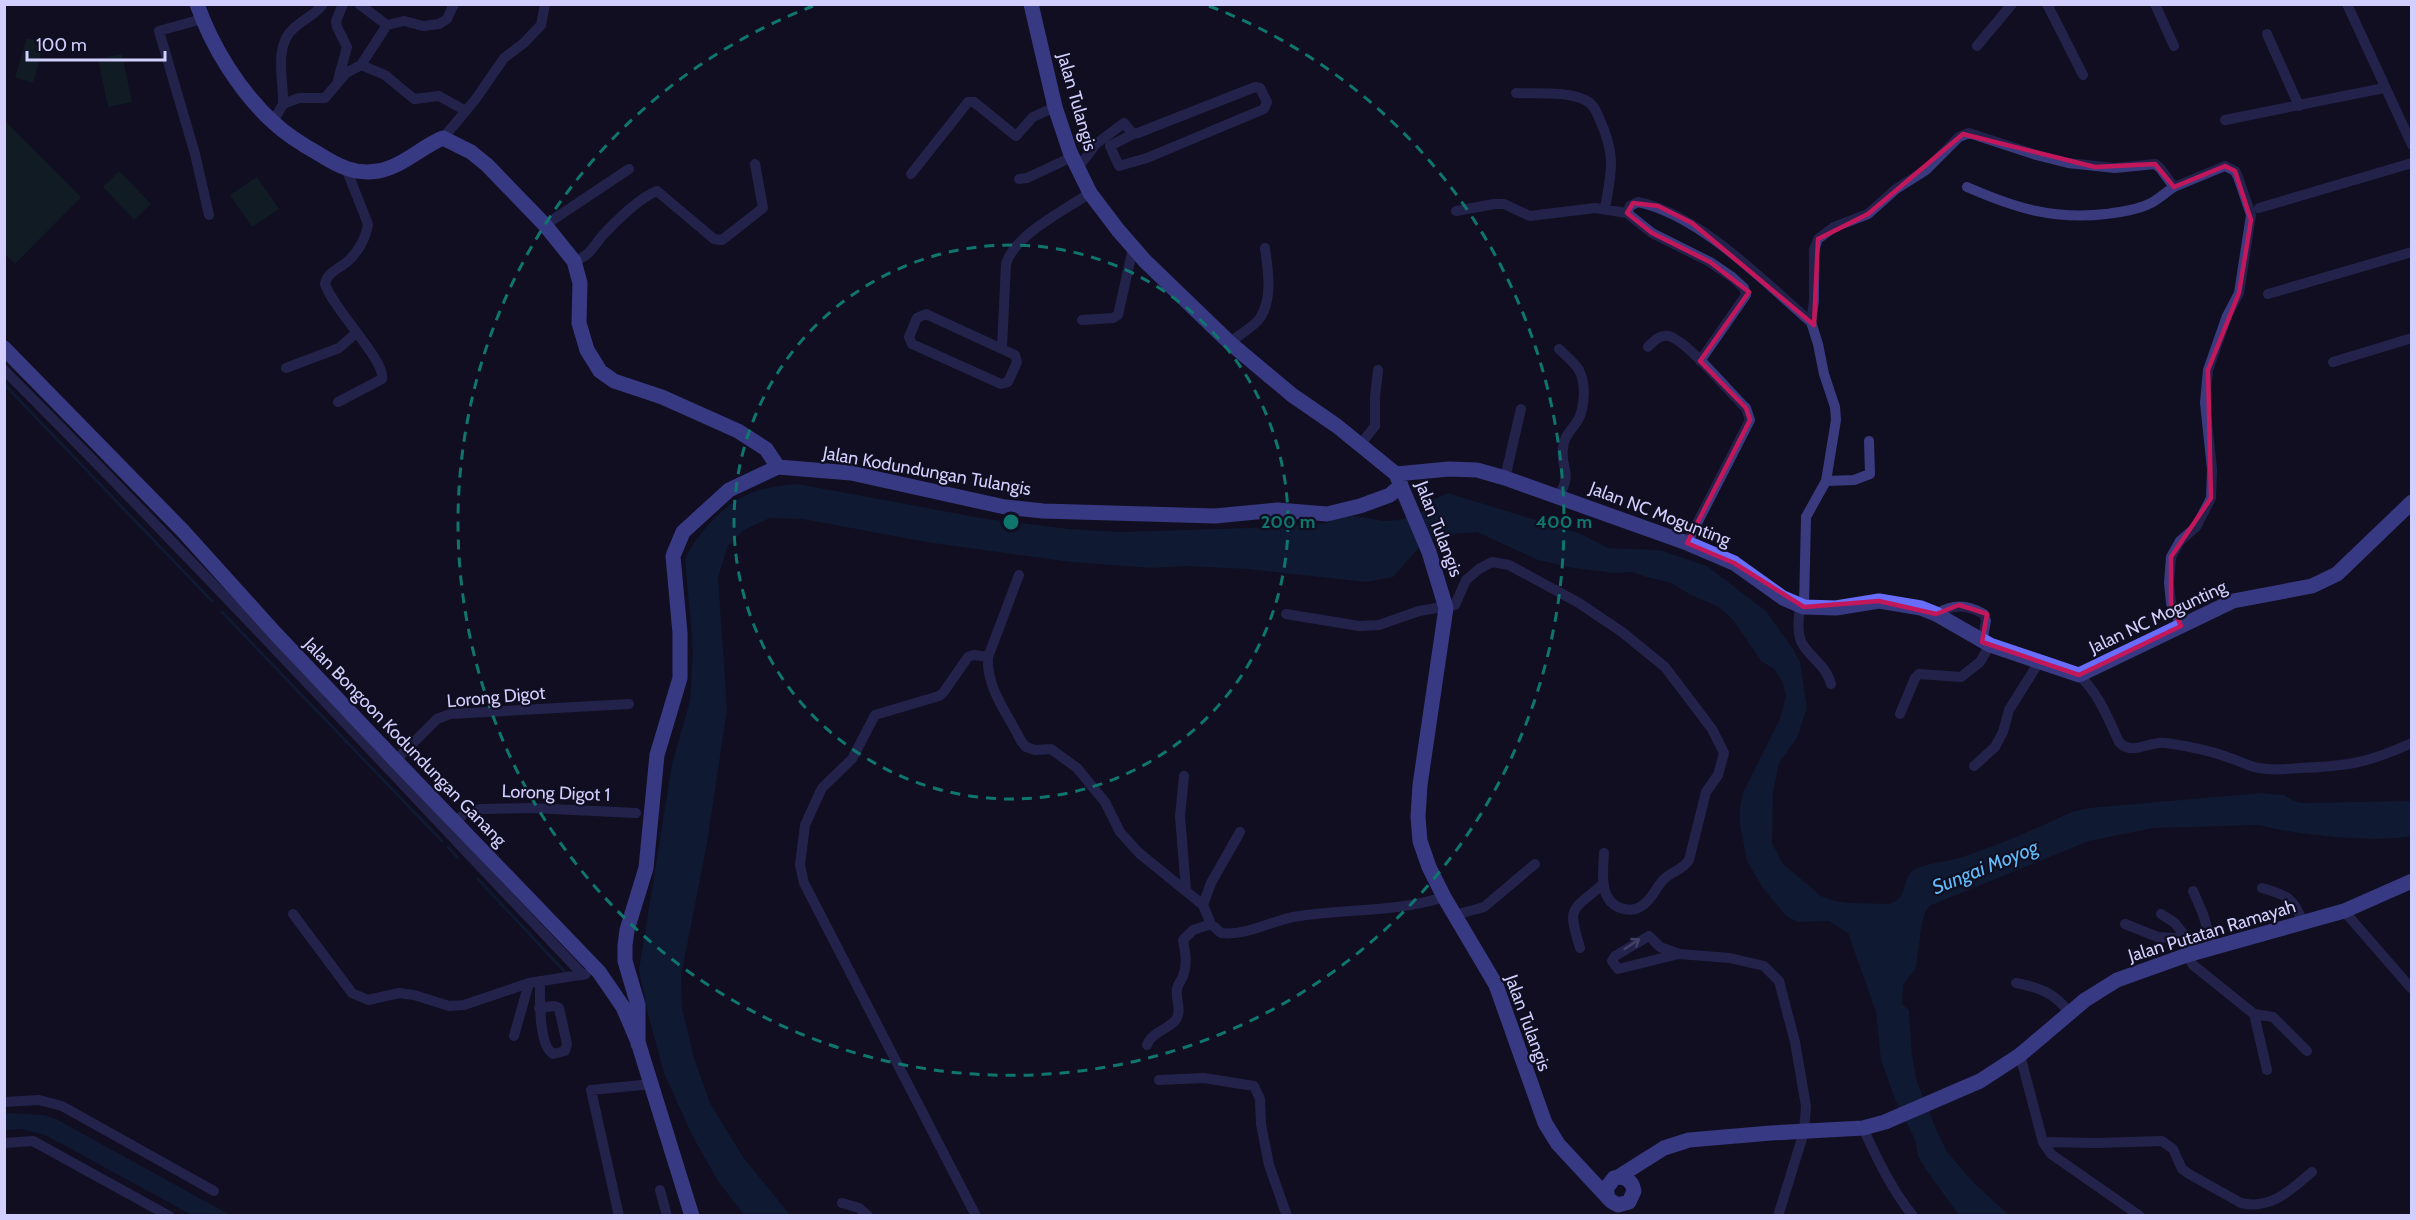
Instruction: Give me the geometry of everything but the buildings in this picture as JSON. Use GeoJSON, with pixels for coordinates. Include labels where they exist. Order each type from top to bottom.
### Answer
{"type":"FeatureCollection","features":[{"type":"Feature","properties":{"kind":"street"},"geometry":{"type":"LineString","coordinates":[[273,122],[283,104],[282,52],[284,42],[295,27],[310,19],[323,4]]}},
{"type":"Feature","properties":{"kind":"street"},"geometry":{"type":"LineString","coordinates":[[338,82],[347,46],[336,21],[343,4]]}},
{"type":"Feature","properties":{"kind":"street"},"geometry":{"type":"LineString","coordinates":[[359,4],[387,25]]}},
{"type":"Feature","properties":{"kind":"street"},"geometry":{"type":"LineString","coordinates":[[283,104],[299,98],[325,98],[351,69],[361,65],[387,25],[404,21],[423,26],[439,24],[447,20],[454,4]]}},
{"type":"Feature","properties":{"kind":"street"},"geometry":{"type":"LineString","coordinates":[[208,215],[195,154],[159,31],[199,12],[222,56],[241,84],[273,122],[307,147],[348,171],[370,172],[386,170],[446,135],[504,58],[524,44],[541,25],[545,14],[544,4]]}},
{"type":"Feature","properties":{"kind":"street","name":"Jalan Tulangis"},"geometry":{"type":"LineString","coordinates":[[1031,4],[1055,107],[1073,159],[1090,193],[1133,248],[1230,343],[1292,395],[1360,445],[1399,479],[1429,552],[1446,608],[1420,785],[1418,817],[1420,841],[1429,867],[1444,897],[1496,985],[1545,1123],[1558,1144],[1616,1207]]}},
{"type":"Feature","properties":{"kind":"street"},"geometry":{"type":"LineString","coordinates":[[1977,46],[2012,4]]}},
{"type":"Feature","properties":{"kind":"street"},"geometry":{"type":"LineString","coordinates":[[2046,4],[2083,75]]}},
{"type":"Feature","properties":{"kind":"street"},"geometry":{"type":"LineString","coordinates":[[2155,4],[2174,46]]}},
{"type":"Feature","properties":{"kind":"street"},"geometry":{"type":"LineString","coordinates":[[2348,4],[2384,88],[2412,145]]}},
{"type":"Feature","properties":{"kind":"street"},"geometry":{"type":"LineString","coordinates":[[2267,34],[2299,106]]}},
{"type":"Feature","properties":{"kind":"street"},"geometry":{"type":"LineString","coordinates":[[361,65],[385,75],[414,99],[439,96],[466,111]]}},
{"type":"Feature","properties":{"kind":"street"},"geometry":{"type":"LineString","coordinates":[[1256,87],[1260,88],[1267,102],[1264,109],[1147,158],[1119,166],[1110,146],[1133,134],[1256,87]]}},
{"type":"Feature","properties":{"kind":"street"},"geometry":{"type":"LineString","coordinates":[[2225,120],[2384,88]]}},
{"type":"Feature","properties":{"kind":"street"},"geometry":{"type":"LineString","coordinates":[[1516,93],[1566,95],[1588,101],[1592,105],[1607,135],[1611,150],[1612,169],[1605,208]]}},
{"type":"Feature","properties":{"kind":"street"},"geometry":{"type":"LineString","coordinates":[[911,174],[968,102],[974,102],[1016,136],[1033,117],[1055,107]]}},
{"type":"Feature","properties":{"kind":"street"},"geometry":{"type":"LineString","coordinates":[[1019,178],[1027,178],[1073,159],[1124,123],[1133,134]]}},
{"type":"Feature","properties":{"kind":"street"},"geometry":{"type":"LineString","coordinates":[[1810,322],[1814,301],[1814,250],[1818,239],[1834,227],[1868,214],[1896,189],[1926,170],[1963,134],[1972,133],[2036,155],[2086,166],[2115,168],[2155,164],[2174,187]]}},
{"type":"Feature","properties":{"kind":"street"},"geometry":{"type":"LineString","coordinates":[[446,135],[487,165],[551,221],[582,258]]}},
{"type":"Feature","properties":{"kind":"street"},"geometry":{"type":"LineString","coordinates":[[1073,159],[1096,144]]}},
{"type":"Feature","properties":{"kind":"street"},"geometry":{"type":"LineString","coordinates":[[2259,208],[2412,163]]}},
{"type":"Feature","properties":{"kind":"street"},"geometry":{"type":"LineString","coordinates":[[755,164],[764,208],[722,240],[714,239],[657,191],[627,212],[582,258],[579,323],[587,350],[600,371],[614,381],[672,401],[738,431],[766,449],[778,467]]}},
{"type":"Feature","properties":{"kind":"street"},"geometry":{"type":"LineString","coordinates":[[1967,186],[2000,201],[2034,212],[2065,216],[2122,212],[2152,203],[2174,187],[2225,166],[2235,171],[2238,177],[2251,215],[2239,293],[2215,348],[2206,383],[2205,402],[2212,469],[2211,498],[2196,527],[2180,541],[2171,557],[2169,583],[2171,603],[2181,626]]}},
{"type":"Feature","properties":{"kind":"street"},"geometry":{"type":"LineString","coordinates":[[551,221],[629,169]]}},
{"type":"Feature","properties":{"kind":"street"},"geometry":{"type":"LineString","coordinates":[[338,402],[382,379],[381,368],[336,306],[325,285],[327,276],[352,257],[362,244],[367,230],[368,224],[348,171]]}},
{"type":"Feature","properties":{"kind":"street"},"geometry":{"type":"LineString","coordinates":[[1002,348],[1006,264],[1009,254],[1025,237],[1090,193]]}},
{"type":"Feature","properties":{"kind":"street"},"geometry":{"type":"LineString","coordinates":[[1627,213],[1629,206],[1638,202],[1658,206],[1692,223],[1810,322],[1835,407],[1836,420],[1826,481],[1806,517],[1802,607],[1798,626],[1802,644],[1829,676],[1831,684]]}},
{"type":"Feature","properties":{"kind":"street"},"geometry":{"type":"LineString","coordinates":[[1456,211],[1504,204],[1530,216],[1605,208],[1627,213],[1652,233],[1710,262],[1746,290],[1745,297],[1700,361]]}},
{"type":"Feature","properties":{"kind":"street"},"geometry":{"type":"LineString","coordinates":[[1082,320],[1113,318],[1118,315],[1133,248]]}},
{"type":"Feature","properties":{"kind":"street"},"geometry":{"type":"LineString","coordinates":[[1230,343],[1260,317],[1268,291],[1265,248]]}},
{"type":"Feature","properties":{"kind":"street"},"geometry":{"type":"LineString","coordinates":[[2268,294],[2412,252]]}},
{"type":"Feature","properties":{"kind":"street"},"geometry":{"type":"LineString","coordinates":[[926,314],[1002,348],[1015,355],[1017,362],[1008,382],[1004,384],[912,344],[909,337],[917,318],[926,314]]}},
{"type":"Feature","properties":{"kind":"street"},"geometry":{"type":"LineString","coordinates":[[286,368],[339,348],[356,333]]}},
{"type":"Feature","properties":{"kind":"street"},"geometry":{"type":"LineString","coordinates":[[1648,347],[1656,340],[1670,336],[1690,351],[1746,408],[1750,420],[1687,543]]}},
{"type":"Feature","properties":{"kind":"street"},"geometry":{"type":"LineString","coordinates":[[2333,362],[2412,338]]}},
{"type":"Feature","properties":{"kind":"street","name":"Jalan Bongoon Kodundungan Ganang"},"geometry":{"type":"LineString","coordinates":[[4,348],[183,531],[391,765],[599,972],[623,1007],[638,1044],[652,1084],[673,1161],[692,1215]]}},
{"type":"Feature","properties":{"kind":"street"},"geometry":{"type":"LineString","coordinates":[[1558,496],[1568,477],[1562,450],[1565,436],[1578,420],[1583,407],[1580,373],[1559,349]]}},
{"type":"Feature","properties":{"kind":"street"},"geometry":{"type":"LineString","coordinates":[[4,370],[314,688],[365,737]]}},
{"type":"Feature","properties":{"kind":"street"},"geometry":{"type":"LineString","coordinates":[[1360,445],[1376,426],[1375,397],[1378,370]]}},
{"type":"Feature","properties":{"kind":"street"},"geometry":{"type":"LineString","coordinates":[[1505,478],[1521,409]]}},
{"type":"Feature","properties":{"kind":"street"},"geometry":{"type":"LineString","coordinates":[[1826,481],[1854,480],[1870,474],[1869,441]]}},
{"type":"Feature","properties":{"kind":"street","name":"Jalan Kodundungan Tulangis"},"geometry":{"type":"LineString","coordinates":[[638,1044],[638,1005],[625,961],[627,930],[646,868],[657,755],[680,678],[680,633],[673,556],[683,532],[723,495],[778,467],[851,473],[1005,507],[1102,514],[1215,516],[1277,510],[1327,514],[1360,506],[1390,495],[1399,479]]}},
{"type":"Feature","properties":{"kind":"street","name":"Jalan NC Mogunting"},"geometry":{"type":"LineString","coordinates":[[1399,479],[1449,469],[1477,470],[1505,478],[1687,543],[1734,563],[1783,598],[1802,607],[1836,608],[1879,601],[1921,609],[1936,614],[1986,644],[2079,675],[2233,601],[2312,586],[2337,574],[2412,502]]}},
{"type":"Feature","properties":{"kind":"street"},"geometry":{"type":"LineString","coordinates":[[1286,614],[1366,627],[1379,625],[1419,611],[1455,605],[1466,580],[1479,568],[1492,562],[1509,566],[1579,603],[1622,632],[1665,667],[1712,729],[1724,753],[1718,775],[1706,792],[1689,860],[1684,867],[1669,874],[1648,901],[1630,910],[1618,907],[1607,897],[1603,884],[1604,853]]}},
{"type":"Feature","properties":{"kind":"street"},"geometry":{"type":"LineString","coordinates":[[1019,575],[988,657],[989,677],[1021,741],[1026,747],[1035,750],[1051,749],[1071,761],[1105,802],[1120,831],[1139,853],[1203,905],[1211,924],[1221,933],[1241,933],[1293,917],[1416,905],[1444,897]]}},
{"type":"Feature","properties":{"kind":"street"},"geometry":{"type":"LineString","coordinates":[[1900,714],[1915,678],[1919,674],[1961,677],[1980,662],[1986,644],[1984,614],[1959,605],[1947,607],[1936,614]]}},
{"type":"Feature","properties":{"kind":"street"},"geometry":{"type":"LineString","coordinates":[[976,1215],[804,883],[800,865],[805,825],[822,788],[852,759],[875,715],[939,696],[968,657],[974,655],[988,657]]}},
{"type":"Feature","properties":{"kind":"street"},"geometry":{"type":"LineString","coordinates":[[1974,765],[1995,747],[2003,732],[2008,710],[2039,662]]}},
{"type":"Feature","properties":{"kind":"street"},"geometry":{"type":"LineString","coordinates":[[2079,675],[2101,703],[2119,742],[2123,747],[2131,750],[2161,742],[2189,746],[2247,765],[2278,771],[2357,764],[2385,756],[2412,743]]}},
{"type":"Feature","properties":{"kind":"street","name":"Lorong Digot"},"geometry":{"type":"LineString","coordinates":[[391,765],[437,719],[450,714],[628,705]]}},
{"type":"Feature","properties":{"kind":"street"},"geometry":{"type":"LineString","coordinates":[[1184,776],[1180,816],[1186,890]]}},
{"type":"Feature","properties":{"kind":"street","name":"Lorong Digot 1"},"geometry":{"type":"LineString","coordinates":[[450,826],[471,811],[488,808],[636,813]]}},
{"type":"Feature","properties":{"kind":"street"},"geometry":{"type":"LineString","coordinates":[[450,826],[583,975]]}},
{"type":"Feature","properties":{"kind":"street"},"geometry":{"type":"LineString","coordinates":[[1203,905],[1211,883],[1240,832]]}},
{"type":"Feature","properties":{"kind":"street"},"geometry":{"type":"LineString","coordinates":[[1455,915],[1484,907],[1535,864]]}},
{"type":"Feature","properties":{"kind":"street","name":"Jalan Putatan Ramayah"},"geometry":{"type":"LineString","coordinates":[[1616,1177],[1664,1148],[1689,1140],[1863,1128],[1885,1122],[1980,1081],[2020,1055],[2069,1013],[2117,980],[2192,954],[2344,911],[2412,881]]}},
{"type":"Feature","properties":{"kind":"street"},"geometry":{"type":"LineString","coordinates":[[1580,948],[1571,917],[1573,910],[1603,884]]}},
{"type":"Feature","properties":{"kind":"street"},"geometry":{"type":"LineString","coordinates":[[2262,888],[2280,893],[2293,901],[2303,923]]}},
{"type":"Feature","properties":{"kind":"street"},"geometry":{"type":"LineString","coordinates":[[2193,891],[2208,929],[2212,948]]}},
{"type":"Feature","properties":{"kind":"street"},"geometry":{"type":"LineString","coordinates":[[2344,911],[2411,988]]}},
{"type":"Feature","properties":{"kind":"street"},"geometry":{"type":"LineString","coordinates":[[293,915],[352,993],[362,999],[375,1000],[399,993],[414,995],[449,1006],[464,1005],[535,982],[599,972],[625,961]]}},
{"type":"Feature","properties":{"kind":"street"},"geometry":{"type":"LineString","coordinates":[[2161,915],[2175,922],[2187,939],[2193,965],[2254,1014],[2273,1017],[2307,1051]]}},
{"type":"Feature","properties":{"kind":"street"},"geometry":{"type":"LineString","coordinates":[[1147,1045],[1152,1036],[1175,1021],[1177,1016],[1179,1007],[1177,992],[1186,964],[1186,947],[1183,940],[1193,930],[1211,924]]}},
{"type":"Feature","properties":{"kind":"street"},"geometry":{"type":"LineString","coordinates":[[2124,924],[2158,937],[2187,939]]}},
{"type":"Feature","properties":{"kind":"street"},"geometry":{"type":"LineString","coordinates":[[1679,954],[1618,969],[1612,961],[1615,956],[1645,936],[1649,936],[1660,947],[1679,954],[1748,961],[1764,966],[1779,981],[1806,1106],[1804,1132],[1778,1215]]}},
{"type":"Feature","properties":{"kind":"street"},"geometry":{"type":"LineString","coordinates":[[1658,959],[1660,947]]}},
{"type":"Feature","properties":{"kind":"street"},"geometry":{"type":"LineString","coordinates":[[535,982],[539,1008]]}},
{"type":"Feature","properties":{"kind":"street"},"geometry":{"type":"LineString","coordinates":[[514,1036],[535,982]]}},
{"type":"Feature","properties":{"kind":"street"},"geometry":{"type":"LineString","coordinates":[[2016,983],[2035,986],[2050,994],[2062,1003],[2069,1013]]}},
{"type":"Feature","properties":{"kind":"street"},"geometry":{"type":"LineString","coordinates":[[2254,1014],[2266,1070]]}},
{"type":"Feature","properties":{"kind":"street"},"geometry":{"type":"LineString","coordinates":[[2020,1055],[2043,1142],[2051,1154],[2062,1164],[2140,1215]]}},
{"type":"Feature","properties":{"kind":"street"},"geometry":{"type":"LineString","coordinates":[[1158,1080],[1204,1078],[1254,1086],[1258,1090],[1261,1124],[1269,1165],[1287,1215]]}},
{"type":"Feature","properties":{"kind":"street"},"geometry":{"type":"LineString","coordinates":[[619,1215],[591,1090],[652,1084]]}},
{"type":"Feature","properties":{"kind":"street"},"geometry":{"type":"LineString","coordinates":[[4,1101],[39,1100],[62,1106],[214,1191]]}},
{"type":"Feature","properties":{"kind":"street"},"geometry":{"type":"LineString","coordinates":[[1863,1128],[1897,1194],[1913,1215]]}},
{"type":"Feature","properties":{"kind":"street"},"geometry":{"type":"LineString","coordinates":[[2043,1142],[2162,1141],[2173,1149],[2182,1169],[2241,1203],[2249,1205],[2268,1204],[2279,1199],[2312,1172]]}},
{"type":"Feature","properties":{"kind":"street"},"geometry":{"type":"LineString","coordinates":[[4,1143],[33,1142],[169,1215]]}},
{"type":"Feature","properties":{"kind":"street"},"geometry":{"type":"LineString","coordinates":[[1633,1186],[1664,1148]]}},
{"type":"Feature","properties":{"kind":"street","name":"Jalan Tulangis"},"geometry":{"type":"LineString","coordinates":[[1583,1169],[1616,1177]]}},
{"type":"Feature","properties":{"kind":"street"},"geometry":{"type":"LineString","coordinates":[[1616,1177],[1628,1179],[1633,1186],[1633,1196],[1616,1207],[1606,1194],[1607,1185],[1616,1177]]}},
{"type":"Feature","properties":{"kind":"street"},"geometry":{"type":"LineString","coordinates":[[660,1190],[667,1215]]}},
{"type":"Feature","properties":{"kind":"street"},"geometry":{"type":"LineString","coordinates":[[842,1203],[859,1208],[868,1215]]}},
{"type":"Feature","properties":{"kind":"highlighted area"},"geometry":{"type":"Polygon","coordinates":[[[1963,134],[2095,167],[2155,164],[2174,187],[2225,166],[2235,171],[2251,220],[2239,293],[2208,370],[2211,498],[2171,557],[2171,603],[2181,626],[2079,675],[1982,642],[1987,614],[1972,609],[1959,605],[1936,614],[1879,601],[1804,607],[1734,563],[1687,543],[1750,420],[1746,408],[1700,361],[1749,292],[1710,262],[1652,233],[1627,213],[1633,203],[1658,206],[1692,223],[1814,325],[1818,239],[1868,214],[1963,134]]]}},
{"type":"Feature","properties":{"kind":"green space"},"geometry":{"type":"Polygon","coordinates":[[[27,38],[44,44],[33,83],[15,77],[27,38]]]}},
{"type":"Feature","properties":{"kind":"green space"},"geometry":{"type":"Polygon","coordinates":[[[122,54],[132,102],[108,107],[98,59],[122,54]]]}},
{"type":"Feature","properties":{"kind":"green space"},"geometry":{"type":"Polygon","coordinates":[[[5,121],[81,197],[15,264],[5,254],[5,121]]]}},
{"type":"Feature","properties":{"kind":"green space"},"geometry":{"type":"Polygon","coordinates":[[[119,171],[151,204],[134,220],[103,187],[119,171]]]}},
{"type":"Feature","properties":{"kind":"green space"},"geometry":{"type":"Polygon","coordinates":[[[257,177],[279,209],[252,227],[230,195],[257,177]]]}},
{"type":"Feature","properties":{"kind":"water","name":"Sungai Moyog"},"geometry":{"type":"Polygon","coordinates":[[[798,484],[986,519],[1069,529],[1121,532],[1280,527],[1328,523],[1339,515],[1384,521],[1399,520],[1421,513],[1432,500],[1448,493],[1581,534],[1608,548],[1660,550],[1707,566],[1766,611],[1800,662],[1807,708],[1797,738],[1779,763],[1773,792],[1772,843],[1782,863],[1821,896],[1835,901],[1888,904],[1900,897],[1908,876],[1917,868],[1956,859],[2018,836],[2072,812],[2089,808],[2261,793],[2284,795],[2303,803],[2411,801],[2411,836],[2377,839],[2335,837],[2259,825],[2153,828],[2089,841],[1929,906],[1921,929],[1916,968],[1903,985],[1902,1004],[1909,1010],[1912,1055],[1917,1082],[1947,1152],[1974,1183],[2009,1215],[1959,1215],[1918,1156],[1916,1142],[1895,1099],[1881,1060],[1876,1012],[1848,933],[1829,921],[1798,922],[1786,916],[1762,887],[1747,861],[1740,824],[1743,793],[1780,719],[1786,695],[1782,681],[1774,669],[1761,661],[1734,621],[1719,607],[1671,583],[1633,572],[1615,573],[1573,568],[1538,560],[1477,532],[1453,534],[1425,541],[1393,577],[1366,582],[1248,569],[1185,566],[1153,568],[1071,562],[926,542],[803,519],[770,518],[744,530],[728,546],[718,577],[727,710],[706,849],[681,976],[682,1008],[694,1058],[710,1103],[743,1157],[790,1215],[744,1215],[718,1181],[692,1135],[664,1073],[639,970],[672,764],[690,701],[693,651],[685,559],[697,538],[714,518],[745,495],[777,486],[798,484]]]}},
{"type":"Feature","properties":{"kind":"water"},"geometry":{"type":"Polygon","coordinates":[[[5,1113],[44,1115],[58,1120],[230,1215],[192,1215],[45,1135],[22,1129],[5,1130],[5,1113]]]}},
{"type":"Feature","properties":{"kind":"waterway"},"geometry":{"type":"LineString","coordinates":[[4,384],[212,601]]}},
{"type":"Feature","properties":{"kind":"waterway"},"geometry":{"type":"LineString","coordinates":[[222,612],[442,841]]}},
{"type":"Feature","properties":{"kind":"waterway"},"geometry":{"type":"LineString","coordinates":[[448,847],[458,858]]}},
{"type":"Feature","properties":{"kind":"waterway"},"geometry":{"type":"LineString","coordinates":[[478,879],[566,973]]}}]}
